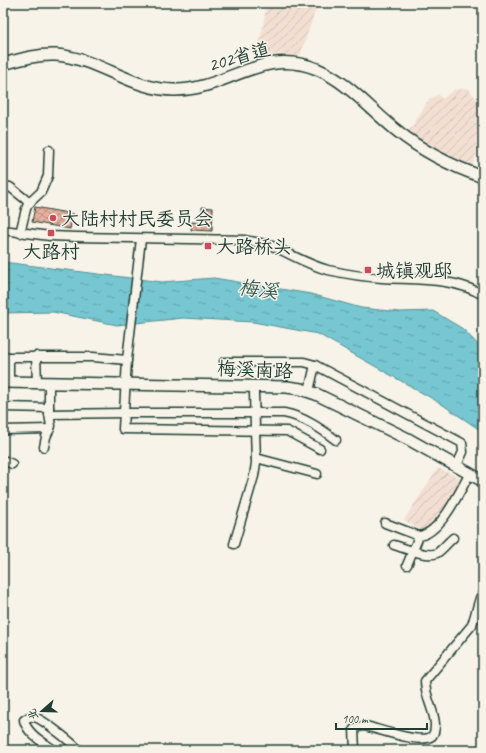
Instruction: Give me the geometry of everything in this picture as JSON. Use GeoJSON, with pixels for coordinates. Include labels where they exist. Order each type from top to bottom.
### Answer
{"type":"FeatureCollection","features":[{"type":"Feature","properties":{"kind":"main road","name":"202省道"},"geometry":{"type":"LineString","coordinates":[[3,64],[37,56],[64,56],[83,60],[139,84],[155,88],[176,90],[191,89],[203,86],[259,66],[273,63],[285,62],[300,64],[324,72],[343,84],[397,131],[428,153],[460,169],[483,177]]}},
{"type":"Feature","properties":{"kind":"main road","name":"梅溪南路"},"geometry":{"type":"LineString","coordinates":[[5,384],[37,383],[49,386]]}},
{"type":"Feature","properties":{"kind":"main road","name":"梅溪南路"},"geometry":{"type":"LineString","coordinates":[[5,384],[125,387],[287,387],[309,391],[408,439],[457,465],[483,485]]}},
{"type":"Feature","properties":{"kind":"main road","name":"梅溪南路"},"geometry":{"type":"LineString","coordinates":[[125,387],[293,394],[302,396],[318,401],[483,481]]}},
{"type":"Feature","properties":{"kind":"street"},"geometry":{"type":"LineString","coordinates":[[20,233],[23,216],[30,202],[41,192],[46,182],[48,176],[49,150]]}},
{"type":"Feature","properties":{"kind":"street"},"geometry":{"type":"LineString","coordinates":[[3,185],[10,187],[30,202]]}},
{"type":"Feature","properties":{"kind":"street"},"geometry":{"type":"LineString","coordinates":[[3,230],[76,238],[211,239],[253,242],[273,247],[305,262],[327,269],[374,277],[449,282],[464,285],[483,295]]}},
{"type":"Feature","properties":{"kind":"street"},"geometry":{"type":"LineString","coordinates":[[141,239],[141,254],[126,369],[123,429],[287,431],[320,449]]}},
{"type":"Feature","properties":{"kind":"street"},"geometry":{"type":"LineString","coordinates":[[36,356],[37,383]]}},
{"type":"Feature","properties":{"kind":"street"},"geometry":{"type":"LineString","coordinates":[[5,384],[6,357],[93,357],[127,360]]}},
{"type":"Feature","properties":{"kind":"street"},"geometry":{"type":"LineString","coordinates":[[224,362],[304,362],[315,365],[462,443],[463,452],[457,465]]}},
{"type":"Feature","properties":{"kind":"street"},"geometry":{"type":"LineString","coordinates":[[309,391],[315,365]]}},
{"type":"Feature","properties":{"kind":"street"},"geometry":{"type":"LineString","coordinates":[[44,447],[50,429],[49,386]]}},
{"type":"Feature","properties":{"kind":"street"},"geometry":{"type":"LineString","coordinates":[[234,544],[254,476],[256,458],[254,393]]}},
{"type":"Feature","properties":{"kind":"street"},"geometry":{"type":"LineString","coordinates":[[3,407],[49,411],[124,413],[284,413],[296,416],[314,424],[336,440]]}},
{"type":"Feature","properties":{"kind":"street"},"geometry":{"type":"LineString","coordinates":[[3,430],[50,429]]}},
{"type":"Feature","properties":{"kind":"street"},"geometry":{"type":"LineString","coordinates":[[256,458],[317,474]]}},
{"type":"Feature","properties":{"kind":"street"},"geometry":{"type":"LineString","coordinates":[[3,460],[12,464]]}},
{"type":"Feature","properties":{"kind":"street"},"geometry":{"type":"LineString","coordinates":[[385,523],[419,536],[430,532],[455,502],[469,474]]}},
{"type":"Feature","properties":{"kind":"street"},"geometry":{"type":"LineString","coordinates":[[407,565],[419,536]]}},
{"type":"Feature","properties":{"kind":"street"},"geometry":{"type":"LineString","coordinates":[[394,545],[425,554],[433,554],[437,553],[453,538]]}},
{"type":"Feature","properties":{"kind":"street"},"geometry":{"type":"LineString","coordinates":[[355,750],[354,729],[357,727],[365,726],[416,739],[425,739],[431,736],[434,732],[435,723],[425,692],[425,682],[472,625],[480,598],[483,595]]}},
{"type":"Feature","properties":{"kind":"street"},"geometry":{"type":"LineString","coordinates":[[54,750],[36,737],[26,727],[24,720],[32,716],[37,718],[80,750]]}},
{"type":"Feature","properties":{"kind":"shaded area"},"geometry":{"type":"Polygon","coordinates":[[[267,3],[318,3],[300,56],[279,54],[257,58],[267,3]]]}},
{"type":"Feature","properties":{"kind":"shaded area"},"geometry":{"type":"Polygon","coordinates":[[[468,88],[483,108],[483,120],[477,129],[476,155],[472,166],[451,157],[424,142],[409,131],[428,101],[438,94],[442,99],[454,90],[468,88]]]}},
{"type":"Feature","properties":{"kind":"shaded area"},"geometry":{"type":"Polygon","coordinates":[[[438,468],[462,479],[454,495],[426,533],[404,520],[438,468]]]}},
{"type":"Feature","properties":{"kind":"water","name":"梅溪"},"geometry":{"type":"Polygon","coordinates":[[[3,262],[162,282],[214,278],[311,294],[361,308],[400,312],[433,311],[463,329],[483,350],[483,432],[440,403],[318,334],[253,322],[183,318],[117,325],[53,312],[3,313],[3,262]]]}},
{"type":"Feature","properties":{"kind":"building","name":"大陆村村民委员会"},"geometry":{"type":"Polygon","coordinates":[[[35,207],[73,214],[70,229],[32,222],[35,207]]]}},
{"type":"Feature","properties":{"kind":"building"},"geometry":{"type":"Polygon","coordinates":[[[202,207],[213,208],[212,231],[191,230],[192,222],[202,223],[202,207]]]}},
{"type":"Feature","properties":{"kind":"place","name":"大陆村村民委员会"},"geometry":{"type":"Point","coordinates":[53,218]}},
{"type":"Feature","properties":{"kind":"place","name":"大路村"},"geometry":{"type":"Point","coordinates":[51,233]}},
{"type":"Feature","properties":{"kind":"place","name":"大路桥头"},"geometry":{"type":"Point","coordinates":[208,246]}},
{"type":"Feature","properties":{"kind":"place","name":"城镇观邸"},"geometry":{"type":"Point","coordinates":[368,270]}}]}
